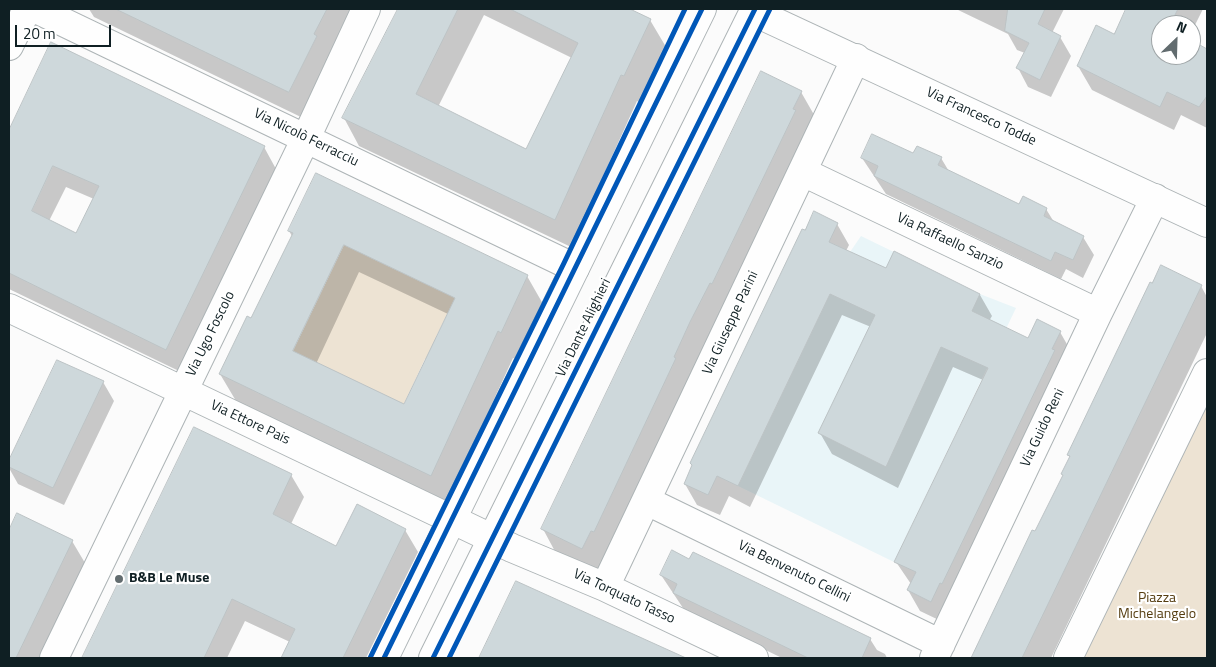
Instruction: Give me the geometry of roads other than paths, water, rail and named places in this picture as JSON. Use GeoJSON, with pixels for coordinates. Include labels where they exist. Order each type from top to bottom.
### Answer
{"type":"FeatureCollection","features":[{"type":"Feature","properties":{"kind":"street"},"geometry":{"type":"LineString","coordinates":[[9,46],[27,9]]}},
{"type":"Feature","properties":{"kind":"street","name":"Via Nicolò Ferracciu"},"geometry":{"type":"LineString","coordinates":[[36,9],[574,268]]}},
{"type":"Feature","properties":{"kind":"street","name":"Via Ugo Foscolo"},"geometry":{"type":"LineString","coordinates":[[54,658],[306,138],[366,9]]}},
{"type":"Feature","properties":{"kind":"street"},"geometry":{"type":"LineString","coordinates":[[384,658],[702,9]]}},
{"type":"Feature","properties":{"kind":"street","name":"Via Francesco Todde"},"geometry":{"type":"LineString","coordinates":[[752,10],[1207,223]]}},
{"type":"Feature","properties":{"kind":"street","name":"Via Dante Alighieri"},"geometry":{"type":"LineString","coordinates":[[433,658],[752,10]]}},
{"type":"Feature","properties":{"kind":"street","name":"Via Giuseppe Parini"},"geometry":{"type":"LineString","coordinates":[[605,587],[856,58]]}},
{"type":"Feature","properties":{"kind":"street","name":"Via Raffaello Sanzio"},"geometry":{"type":"LineString","coordinates":[[803,172],[1098,313]]}},
{"type":"Feature","properties":{"kind":"street","name":"Via Guido Reni"},"geometry":{"type":"LineString","coordinates":[[938,651],[1098,313],[1155,198]]}},
{"type":"Feature","properties":{"kind":"street","name":"Via Ettore Pais"},"geometry":{"type":"LineString","coordinates":[[9,308],[182,392],[492,537]]}},
{"type":"Feature","properties":{"kind":"street"},"geometry":{"type":"LineString","coordinates":[[1068,658],[1207,373]]}},
{"type":"Feature","properties":{"kind":"street","name":"Via Benvenuto Cellini"},"geometry":{"type":"LineString","coordinates":[[647,501],[938,651]]}},
{"type":"Feature","properties":{"kind":"street","name":"Via Torquato Tasso"},"geometry":{"type":"LineString","coordinates":[[492,537],[605,587],[754,658]]}},
{"type":"Feature","properties":{"kind":"place","name":"B&B Le Muse"},"geometry":{"type":"Point","coordinates":[119,579]}},
{"type":"Feature","properties":{"kind":"park label","name":"Piazza Michelangelo"},"geometry":{"type":"Point","coordinates":[1157,608]}}]}
